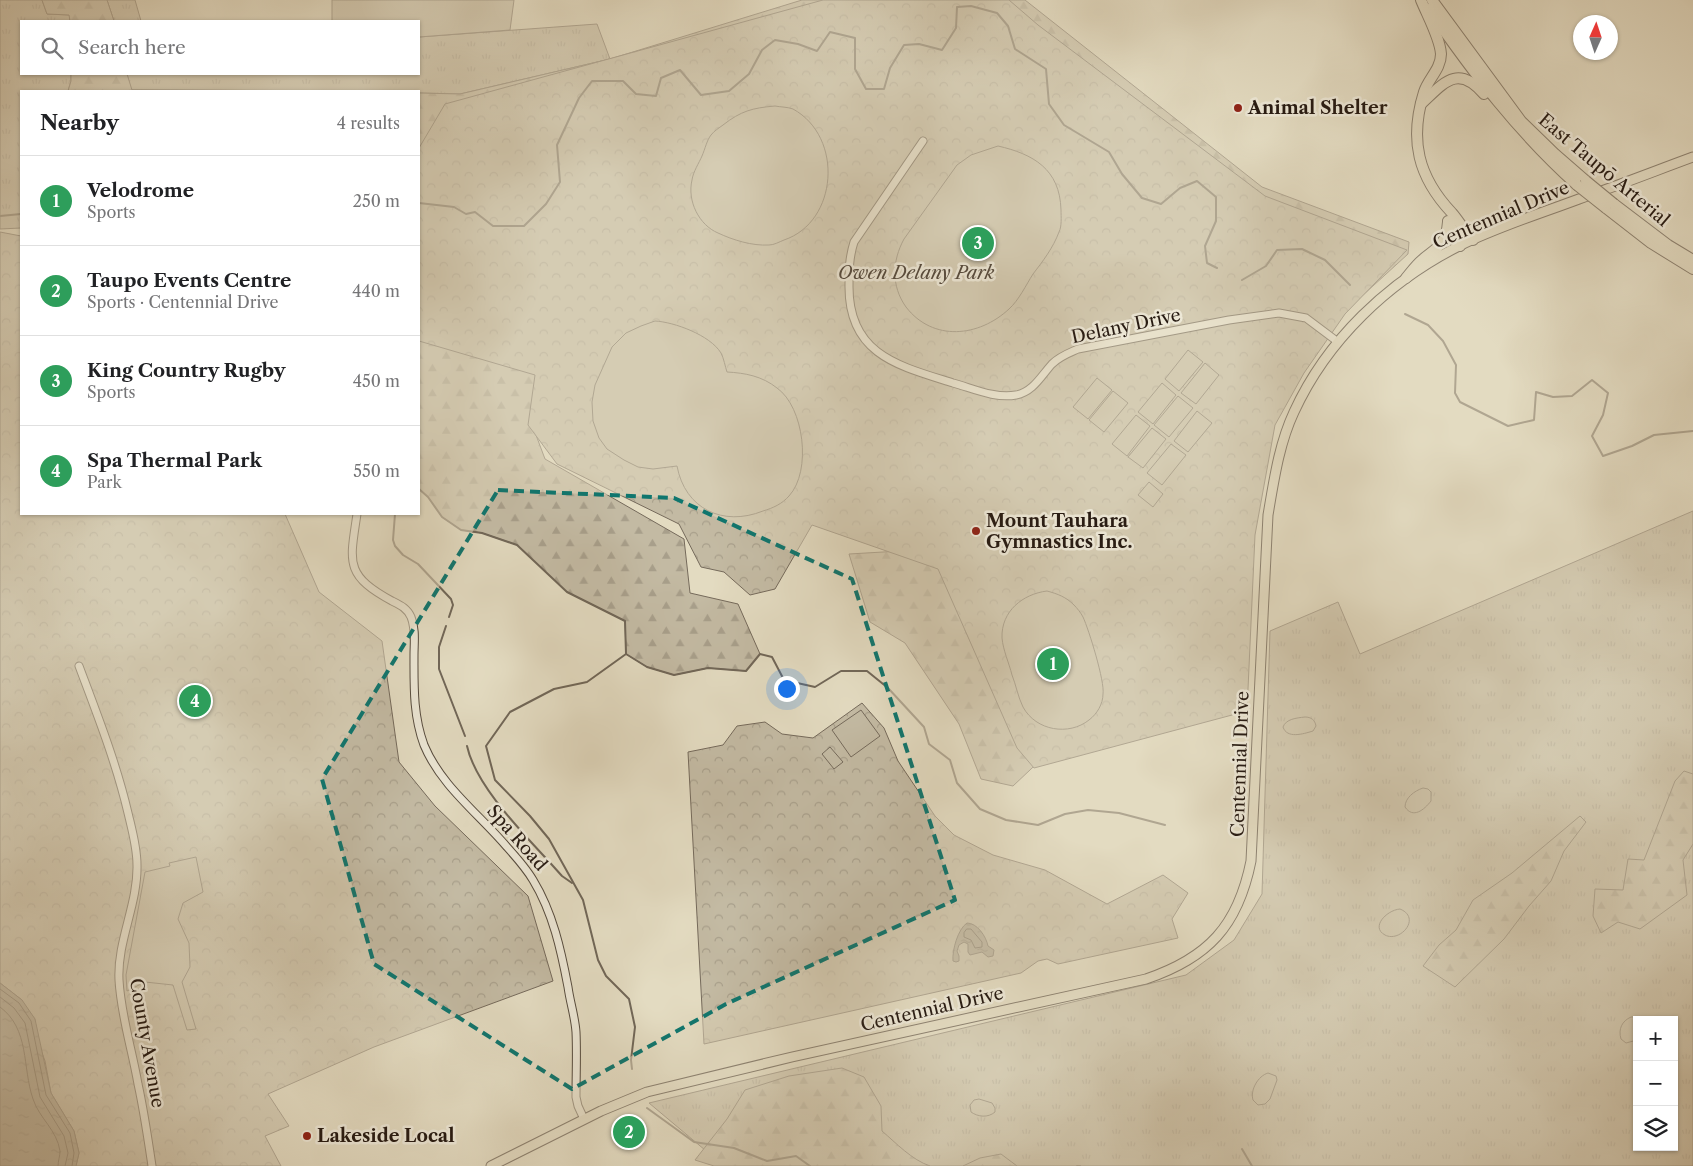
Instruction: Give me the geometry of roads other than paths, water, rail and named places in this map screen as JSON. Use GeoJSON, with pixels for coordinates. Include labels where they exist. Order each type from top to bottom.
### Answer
{"type":"FeatureCollection","features":[{"type":"Feature","properties":{"kind":"highway"},"geometry":{"type":"LineString","coordinates":[[1422,0],[1440,46],[1441,54],[1439,65],[1424,91],[1421,104],[1417,131],[1418,154],[1426,176],[1444,206],[1452,213],[1473,240]]}},
{"type":"Feature","properties":{"kind":"highway","name":"East Taupō Arterial"},"geometry":{"type":"LineString","coordinates":[[1422,0],[1481,82],[1537,148],[1614,208],[1668,246],[1693,260]]}},
{"type":"Feature","properties":{"kind":"highway","name":"East Taupō Arterial"},"geometry":{"type":"LineString","coordinates":[[1432,0],[1522,121],[1582,183]]}},
{"type":"Feature","properties":{"kind":"highway"},"geometry":{"type":"LineString","coordinates":[[1421,104],[1441,84],[1452,79],[1465,80],[1479,88],[1523,139],[1537,148]]}},
{"type":"Feature","properties":{"kind":"highway"},"geometry":{"type":"LineString","coordinates":[[1444,206],[1445,216],[1460,246]]}},
{"type":"Feature","properties":{"kind":"highway"},"geometry":{"type":"LineString","coordinates":[[1614,208],[1693,254]]}},
{"type":"Feature","properties":{"kind":"highway","name":"East Taupō Arterial"},"geometry":{"type":"LineString","coordinates":[[1614,208],[1651,243],[1693,269]]}},
{"type":"Feature","properties":{"kind":"highway"},"geometry":{"type":"LineString","coordinates":[[1406,278],[1420,261],[1442,245],[1447,232],[1448,222]]}},
{"type":"Feature","properties":{"kind":"main road","name":"Centennial Drive"},"geometry":{"type":"LineString","coordinates":[[584,1119],[622,1101],[672,1085],[1146,979],[1184,963],[1212,942],[1224,928],[1242,898],[1252,861],[1268,515],[1278,461],[1293,413],[1314,375],[1338,342],[1362,315],[1406,278],[1460,246],[1537,214],[1693,157]]}},
{"type":"Feature","properties":{"kind":"main road"},"geometry":{"type":"LineString","coordinates":[[491,1166],[584,1119]]}},
{"type":"Feature","properties":{"kind":"street","name":"Delany Drive"},"geometry":{"type":"LineString","coordinates":[[923,141],[854,242],[849,259],[849,298],[853,323],[864,338],[882,356],[903,367],[986,393],[1006,397],[1019,395],[1032,387],[1053,363],[1078,348],[1229,320],[1279,313],[1298,315],[1306,318],[1338,342]]}},
{"type":"Feature","properties":{"kind":"street","name":"Spa Road"},"geometry":{"type":"LineString","coordinates":[[357,515],[351,554],[356,573],[370,589],[404,608],[413,622],[414,707],[420,732],[428,753],[454,791],[507,846],[532,878],[546,904],[560,945],[576,1030],[576,1097],[584,1119]]}},
{"type":"Feature","properties":{"kind":"street","name":"County Avenue"},"geometry":{"type":"LineString","coordinates":[[79,666],[107,740],[135,843],[138,866],[134,899],[121,952],[119,978],[123,1015],[138,1084],[152,1166]]}},
{"type":"Feature","properties":{"kind":"water"},"geometry":{"type":"Polygon","coordinates":[[[967,923],[974,925],[980,931],[988,946],[994,950],[993,956],[988,957],[982,952],[970,955],[968,944],[964,942],[959,945],[957,951],[959,961],[953,961],[956,940],[967,923]]]}},
{"type":"Feature","properties":{"kind":"water"},"geometry":{"type":"Polygon","coordinates":[[[0,983],[22,1000],[35,1019],[51,1093],[74,1131],[79,1153],[76,1166],[0,1166],[0,983]]]}},
{"type":"Feature","properties":{"kind":"waterway"},"geometry":{"type":"LineString","coordinates":[[420,203],[454,207],[466,214],[475,212],[493,226],[524,226],[546,204],[560,182],[557,145],[579,98],[592,81],[623,81],[636,94],[656,96],[661,78],[680,70],[701,95],[729,91],[749,74],[762,50],[775,40],[798,44],[817,51],[830,32],[855,38],[855,69],[866,89],[884,89],[890,68],[904,45],[919,44],[942,50],[956,28],[957,7],[971,6],[997,13],[1008,26],[1015,49],[1046,69],[1049,104],[1064,125],[1109,152],[1122,174],[1142,198],[1161,204],[1180,188],[1197,181],[1216,197],[1216,221],[1205,246],[1207,263],[1217,268]]}},
{"type":"Feature","properties":{"kind":"waterway"},"geometry":{"type":"LineString","coordinates":[[0,216],[20,214]]}},
{"type":"Feature","properties":{"kind":"waterway"},"geometry":{"type":"LineString","coordinates":[[1242,280],[1266,266],[1277,250],[1302,249],[1325,260],[1350,285]]}},
{"type":"Feature","properties":{"kind":"waterway"},"geometry":{"type":"LineString","coordinates":[[1405,314],[1428,325],[1443,341],[1456,365],[1455,393],[1460,402],[1508,426],[1534,420],[1536,392],[1553,397],[1572,396],[1592,380],[1608,393],[1603,415],[1592,436],[1603,456],[1632,446],[1654,435],[1693,431]]}},
{"type":"Feature","properties":{"kind":"waterway"},"geometry":{"type":"LineString","coordinates":[[420,490],[428,497],[442,517],[461,530],[482,533],[517,545],[567,592],[625,621],[626,654]]}},
{"type":"Feature","properties":{"kind":"waterway"},"geometry":{"type":"LineString","coordinates":[[395,515],[393,540],[395,546],[403,555],[418,564],[451,599],[453,605],[449,617]]}},
{"type":"Feature","properties":{"kind":"waterway"},"geometry":{"type":"LineString","coordinates":[[446,626],[439,647],[439,669],[465,736]]}},
{"type":"Feature","properties":{"kind":"waterway"},"geometry":{"type":"LineString","coordinates":[[626,654],[647,667],[674,675],[708,668],[746,671],[760,654],[772,657],[784,680],[815,687],[841,671],[867,671],[888,688],[924,727],[929,744],[950,760],[957,783],[980,809],[1006,820],[1038,825],[1065,814],[1088,810],[1119,813],[1165,825]]}},
{"type":"Feature","properties":{"kind":"waterway"},"geometry":{"type":"LineString","coordinates":[[626,654],[587,682],[554,689],[510,712],[486,746],[495,780],[530,816],[549,839],[583,900],[598,960],[606,976],[629,999],[635,1027],[631,1060],[632,1069]]}},
{"type":"Feature","properties":{"kind":"waterway"},"geometry":{"type":"LineString","coordinates":[[467,746],[480,778],[503,810],[562,876],[572,883]]}},
{"type":"Feature","properties":{"kind":"waterway"},"geometry":{"type":"LineString","coordinates":[[647,1108],[694,1142],[734,1148],[767,1161],[796,1156],[810,1166]]}},
{"type":"Feature","properties":{"kind":"waterway"},"geometry":{"type":"LineString","coordinates":[[1242,1149],[1252,1166]]}},
{"type":"Feature","properties":{"kind":"place","name":"Animal Shelter"},"geometry":{"type":"Point","coordinates":[1238,108]}},
{"type":"Feature","properties":{"kind":"place","name":"King Country Rugby"},"geometry":{"type":"Point","coordinates":[978,243]}},
{"type":"Feature","properties":{"kind":"place","name":"Mount Tauhara Gymnastics Inc."},"geometry":{"type":"Point","coordinates":[976,531]}},
{"type":"Feature","properties":{"kind":"place","name":"Velodrome"},"geometry":{"type":"Point","coordinates":[1053,664]}},
{"type":"Feature","properties":{"kind":"place","name":"Spa Thermal Park"},"geometry":{"type":"Point","coordinates":[195,701]}},
{"type":"Feature","properties":{"kind":"place","name":"Taupo Events Centre"},"geometry":{"type":"Point","coordinates":[629,1132]}},
{"type":"Feature","properties":{"kind":"place","name":"Lakeside Local"},"geometry":{"type":"Point","coordinates":[307,1136]}},
{"type":"Feature","properties":{"kind":"park label","name":"Owen Delany Park"},"geometry":{"type":"Point","coordinates":[916,273]}}]}
